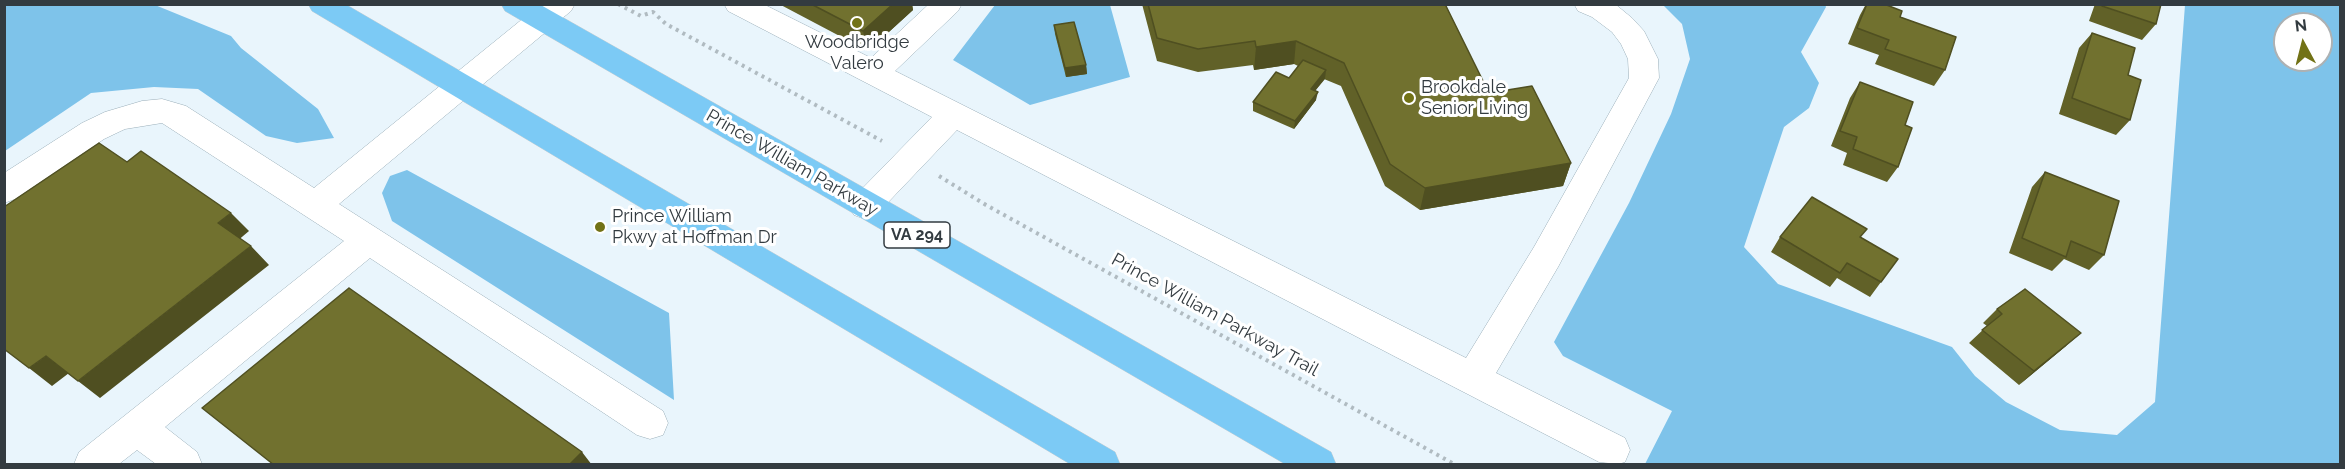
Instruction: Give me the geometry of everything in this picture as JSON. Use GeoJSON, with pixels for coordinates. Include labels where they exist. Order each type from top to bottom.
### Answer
{"type":"FeatureCollection","features":[{"type":"Feature","properties":{"kind":"highway"},"geometry":{"type":"LineString","coordinates":[[322,4],[1102,465]]}},
{"type":"Feature","properties":{"kind":"highway","name":"Prince William Parkway"},"geometry":{"type":"LineString","coordinates":[[540,10],[865,206],[1318,465]]}},
{"type":"Feature","properties":{"kind":"street"},"geometry":{"type":"LineString","coordinates":[[873,74],[948,4]]}},
{"type":"Feature","properties":{"kind":"street"},"geometry":{"type":"LineString","coordinates":[[1473,379],[1546,257],[1644,78],[1643,59],[1634,39],[1622,25],[1602,10],[1588,4]]}},
{"type":"Feature","properties":{"kind":"street"},"geometry":{"type":"LineString","coordinates":[[744,6],[831,42],[873,74],[1612,450]]}},
{"type":"Feature","properties":{"kind":"street"},"geometry":{"type":"LineString","coordinates":[[315,205],[459,86],[540,10]]}},
{"type":"Feature","properties":{"kind":"street"},"geometry":{"type":"LineString","coordinates":[[4,190],[93,131],[116,120],[142,113],[162,111],[175,114],[650,423]]}},
{"type":"Feature","properties":{"kind":"street"},"geometry":{"type":"LineString","coordinates":[[865,206],[953,114]]}},
{"type":"Feature","properties":{"kind":"street"},"geometry":{"type":"LineString","coordinates":[[92,465],[368,240]]}},
{"type":"Feature","properties":{"kind":"street"},"geometry":{"type":"LineString","coordinates":[[137,428],[184,465]]}},
{"type":"Feature","properties":{"kind":"path"},"geometry":{"type":"LineString","coordinates":[[618,4],[641,16],[653,12],[666,24],[877,138]]}},
{"type":"Feature","properties":{"kind":"path","name":"Prince William Parkway Trail"},"geometry":{"type":"LineString","coordinates":[[962,191],[1455,465]]}},
{"type":"Feature","properties":{"kind":"shaded area"},"geometry":{"type":"Polygon","coordinates":[[[5,4],[155,5],[231,36],[241,48],[318,109],[334,138],[297,143],[266,136],[198,89],[154,87],[91,93],[5,151],[5,4]]]}},
{"type":"Feature","properties":{"kind":"shaded area"},"geometry":{"type":"Polygon","coordinates":[[[1825,4],[1826,7],[1801,52],[1819,83],[1809,108],[1784,127],[1744,247],[1778,284],[1952,347],[1975,376],[2006,402],[2060,430],[2117,435],[2155,402],[2185,5],[2340,5],[2340,464],[1645,464],[1672,411],[1563,356],[1554,342],[1629,203],[1671,114],[1690,59],[1682,24],[1663,5],[1825,4]]]}},
{"type":"Feature","properties":{"kind":"shaded area"},"geometry":{"type":"Polygon","coordinates":[[[995,5],[1110,5],[1130,77],[1030,105],[953,60],[995,5]]]}},
{"type":"Feature","properties":{"kind":"shaded area"},"geometry":{"type":"Polygon","coordinates":[[[407,170],[669,313],[674,400],[392,221],[382,193],[390,176],[407,170]]]}},
{"type":"Feature","properties":{"kind":"building"},"geometry":{"type":"Polygon","coordinates":[[[811,4],[893,4],[863,31],[811,4]]]}},
{"type":"Feature","properties":{"kind":"building","name":"Brookdale Senior Living"},"geometry":{"type":"Polygon","coordinates":[[[1148,4],[1445,4],[1489,93],[1532,86],[1571,163],[1425,188],[1390,164],[1344,63],[1296,41],[1256,47],[1255,41],[1198,49],[1157,38],[1148,4]]]}},
{"type":"Feature","properties":{"kind":"building"},"geometry":{"type":"Polygon","coordinates":[[[1867,4],[1884,4],[1902,11],[1900,17],[1956,37],[1945,70],[1885,49],[1889,40],[1857,28],[1867,4]]]}},
{"type":"Feature","properties":{"kind":"building"},"geometry":{"type":"Polygon","coordinates":[[[2102,4],[2161,4],[2156,24],[2102,6],[2102,4]]]}},
{"type":"Feature","properties":{"kind":"building"},"geometry":{"type":"Polygon","coordinates":[[[1074,22],[1086,65],[1065,68],[1054,25],[1074,22]]]}},
{"type":"Feature","properties":{"kind":"building"},"geometry":{"type":"Polygon","coordinates":[[[2092,33],[2135,48],[2128,75],[2141,80],[2130,120],[2072,98],[2092,33]]]}},
{"type":"Feature","properties":{"kind":"building"},"geometry":{"type":"Polygon","coordinates":[[[1303,60],[1326,70],[1311,89],[1318,92],[1295,121],[1253,102],[1276,72],[1289,78],[1303,60]]]}},
{"type":"Feature","properties":{"kind":"building"},"geometry":{"type":"Polygon","coordinates":[[[1860,82],[1913,102],[1905,125],[1912,128],[1898,167],[1853,149],[1857,137],[1840,131],[1860,82]]]}},
{"type":"Feature","properties":{"kind":"building"},"geometry":{"type":"Polygon","coordinates":[[[99,143],[127,162],[141,151],[231,213],[218,223],[251,246],[78,381],[46,356],[29,368],[4,349],[4,207],[99,143]]]}},
{"type":"Feature","properties":{"kind":"building"},"geometry":{"type":"Polygon","coordinates":[[[2045,172],[2119,201],[2104,255],[2071,241],[2066,257],[2022,238],[2045,172]]]}},
{"type":"Feature","properties":{"kind":"building"},"geometry":{"type":"Polygon","coordinates":[[[1812,197],[1867,229],[1860,237],[1898,259],[1881,282],[1847,263],[1840,273],[1780,237],[1812,197]]]}},
{"type":"Feature","properties":{"kind":"building"},"geometry":{"type":"Polygon","coordinates":[[[349,288],[582,452],[569,465],[274,465],[202,408],[349,288]]]}},
{"type":"Feature","properties":{"kind":"building"},"geometry":{"type":"Polygon","coordinates":[[[2025,289],[2081,333],[2034,371],[1982,330],[2002,314],[1997,309],[2025,289]]]}},
{"type":"Feature","properties":{"kind":"place","name":"Woodbridge Valero"},"geometry":{"type":"Point","coordinates":[857,23]}},
{"type":"Feature","properties":{"kind":"place","name":"Brookdale Senior Living"},"geometry":{"type":"Point","coordinates":[1409,98]}},
{"type":"Feature","properties":{"kind":"place","name":"Prince William Pkwy at Hoffman Dr"},"geometry":{"type":"Point","coordinates":[600,227]}}]}
